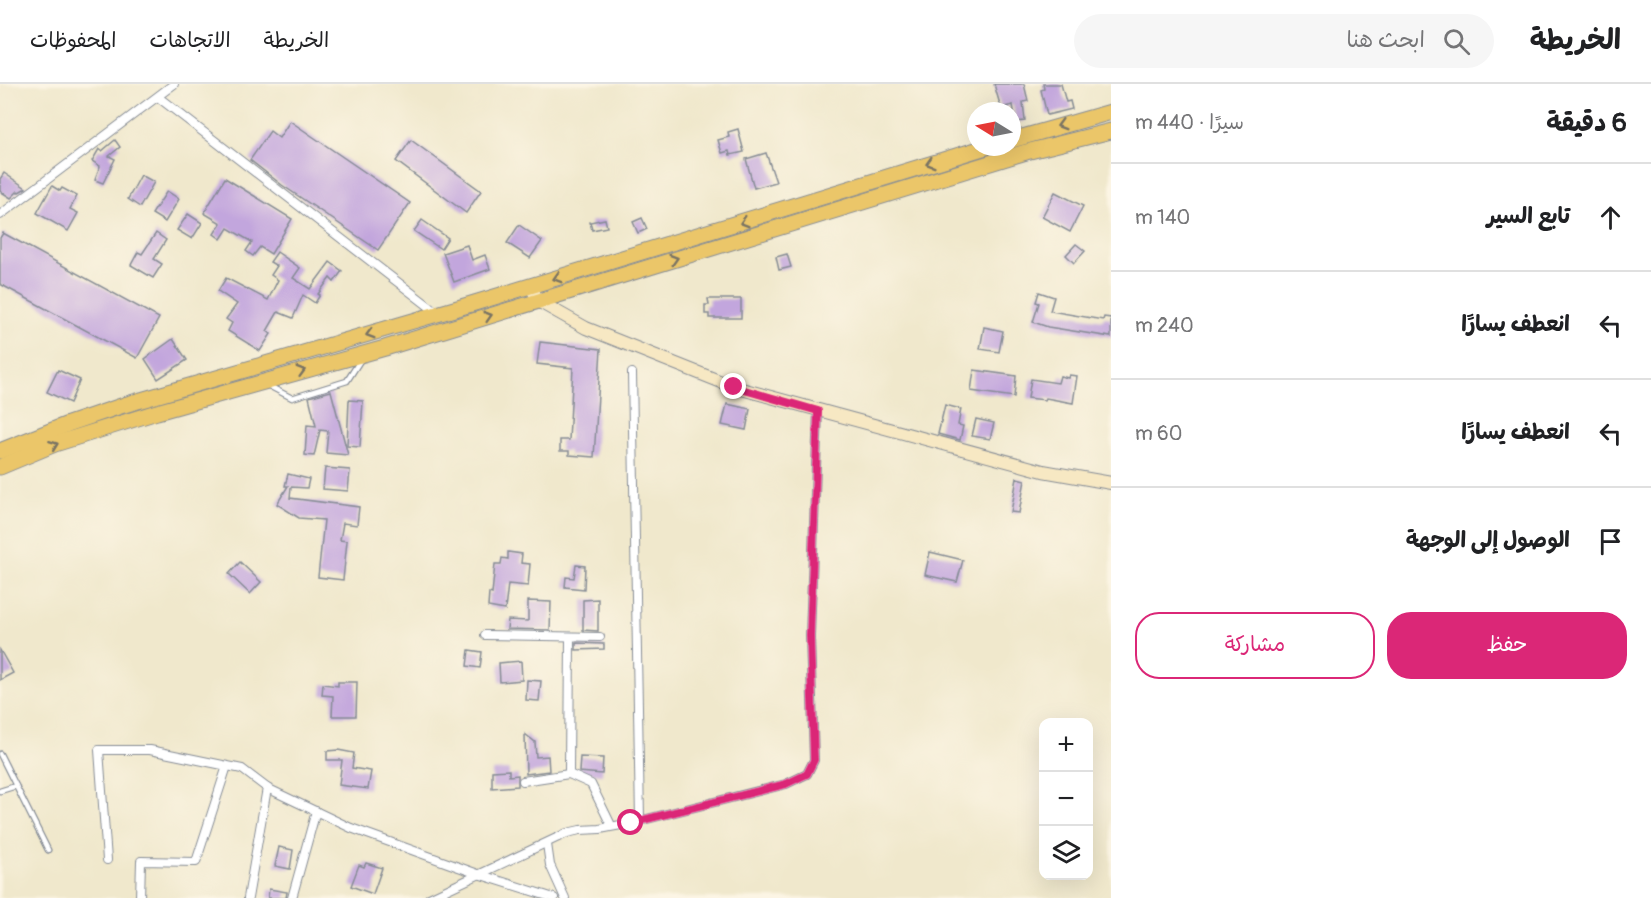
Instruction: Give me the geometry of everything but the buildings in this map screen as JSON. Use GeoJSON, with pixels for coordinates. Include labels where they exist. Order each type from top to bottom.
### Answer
{"type":"FeatureCollection","features":[{"type":"Feature","properties":{"kind":"highway"},"geometry":{"type":"LineString","coordinates":[[1021,137],[1111,112]]}},
{"type":"Feature","properties":{"kind":"highway"},"geometry":{"type":"LineString","coordinates":[[0,467],[55,444],[157,412],[365,353],[1026,152],[1111,131]]}},
{"type":"Feature","properties":{"kind":"highway"},"geometry":{"type":"LineString","coordinates":[[0,451],[124,405],[439,314],[967,153]]}},
{"type":"Feature","properties":{"kind":"street"},"geometry":{"type":"LineString","coordinates":[[0,215],[174,84]]}},
{"type":"Feature","properties":{"kind":"street"},"geometry":{"type":"LineString","coordinates":[[158,97],[439,314]]}},
{"type":"Feature","properties":{"kind":"street"},"geometry":{"type":"LineString","coordinates":[[531,286],[538,301],[586,328],[734,387],[1042,471],[1111,483]]}},
{"type":"Feature","properties":{"kind":"street"},"geometry":{"type":"LineString","coordinates":[[632,373],[640,820]]}},
{"type":"Feature","properties":{"kind":"street"},"geometry":{"type":"LineString","coordinates":[[429,898],[567,833],[600,829],[786,784],[801,778],[812,768],[814,760],[810,636],[818,411]]}},
{"type":"Feature","properties":{"kind":"street"},"geometry":{"type":"LineString","coordinates":[[485,635],[600,637]]}},
{"type":"Feature","properties":{"kind":"street"},"geometry":{"type":"LineString","coordinates":[[569,774],[570,637]]}},
{"type":"Feature","properties":{"kind":"street"},"geometry":{"type":"LineString","coordinates":[[107,860],[99,750],[150,750],[242,769],[267,788],[351,828],[478,874],[554,898]]}},
{"type":"Feature","properties":{"kind":"street"},"geometry":{"type":"LineString","coordinates":[[140,898],[141,861],[196,862],[227,766]]}},
{"type":"Feature","properties":{"kind":"street"},"geometry":{"type":"LineString","coordinates":[[523,781],[569,774],[591,784],[610,823]]}},
{"type":"Feature","properties":{"kind":"street"},"geometry":{"type":"LineString","coordinates":[[248,898],[267,788]]}},
{"type":"Feature","properties":{"kind":"street"},"geometry":{"type":"LineString","coordinates":[[292,898],[316,811]]}},
{"type":"Feature","properties":{"kind":"street"},"geometry":{"type":"LineString","coordinates":[[547,844],[550,865],[565,898]]}},
{"type":"Feature","properties":{"kind":"lane"},"geometry":{"type":"LineString","coordinates":[[261,382],[292,398],[347,381],[365,353]]}},
{"type":"Feature","properties":{"kind":"lane"},"geometry":{"type":"LineString","coordinates":[[0,754],[48,850]]}},
{"type":"Feature","properties":{"kind":"lane"},"geometry":{"type":"LineString","coordinates":[[0,791],[16,786]]}},
{"type":"Feature","properties":{"kind":"route"},"geometry":{"type":"LineString","coordinates":[[631,823],[786,784],[807,774],[814,760],[810,636],[818,411],[734,387]]}}]}
